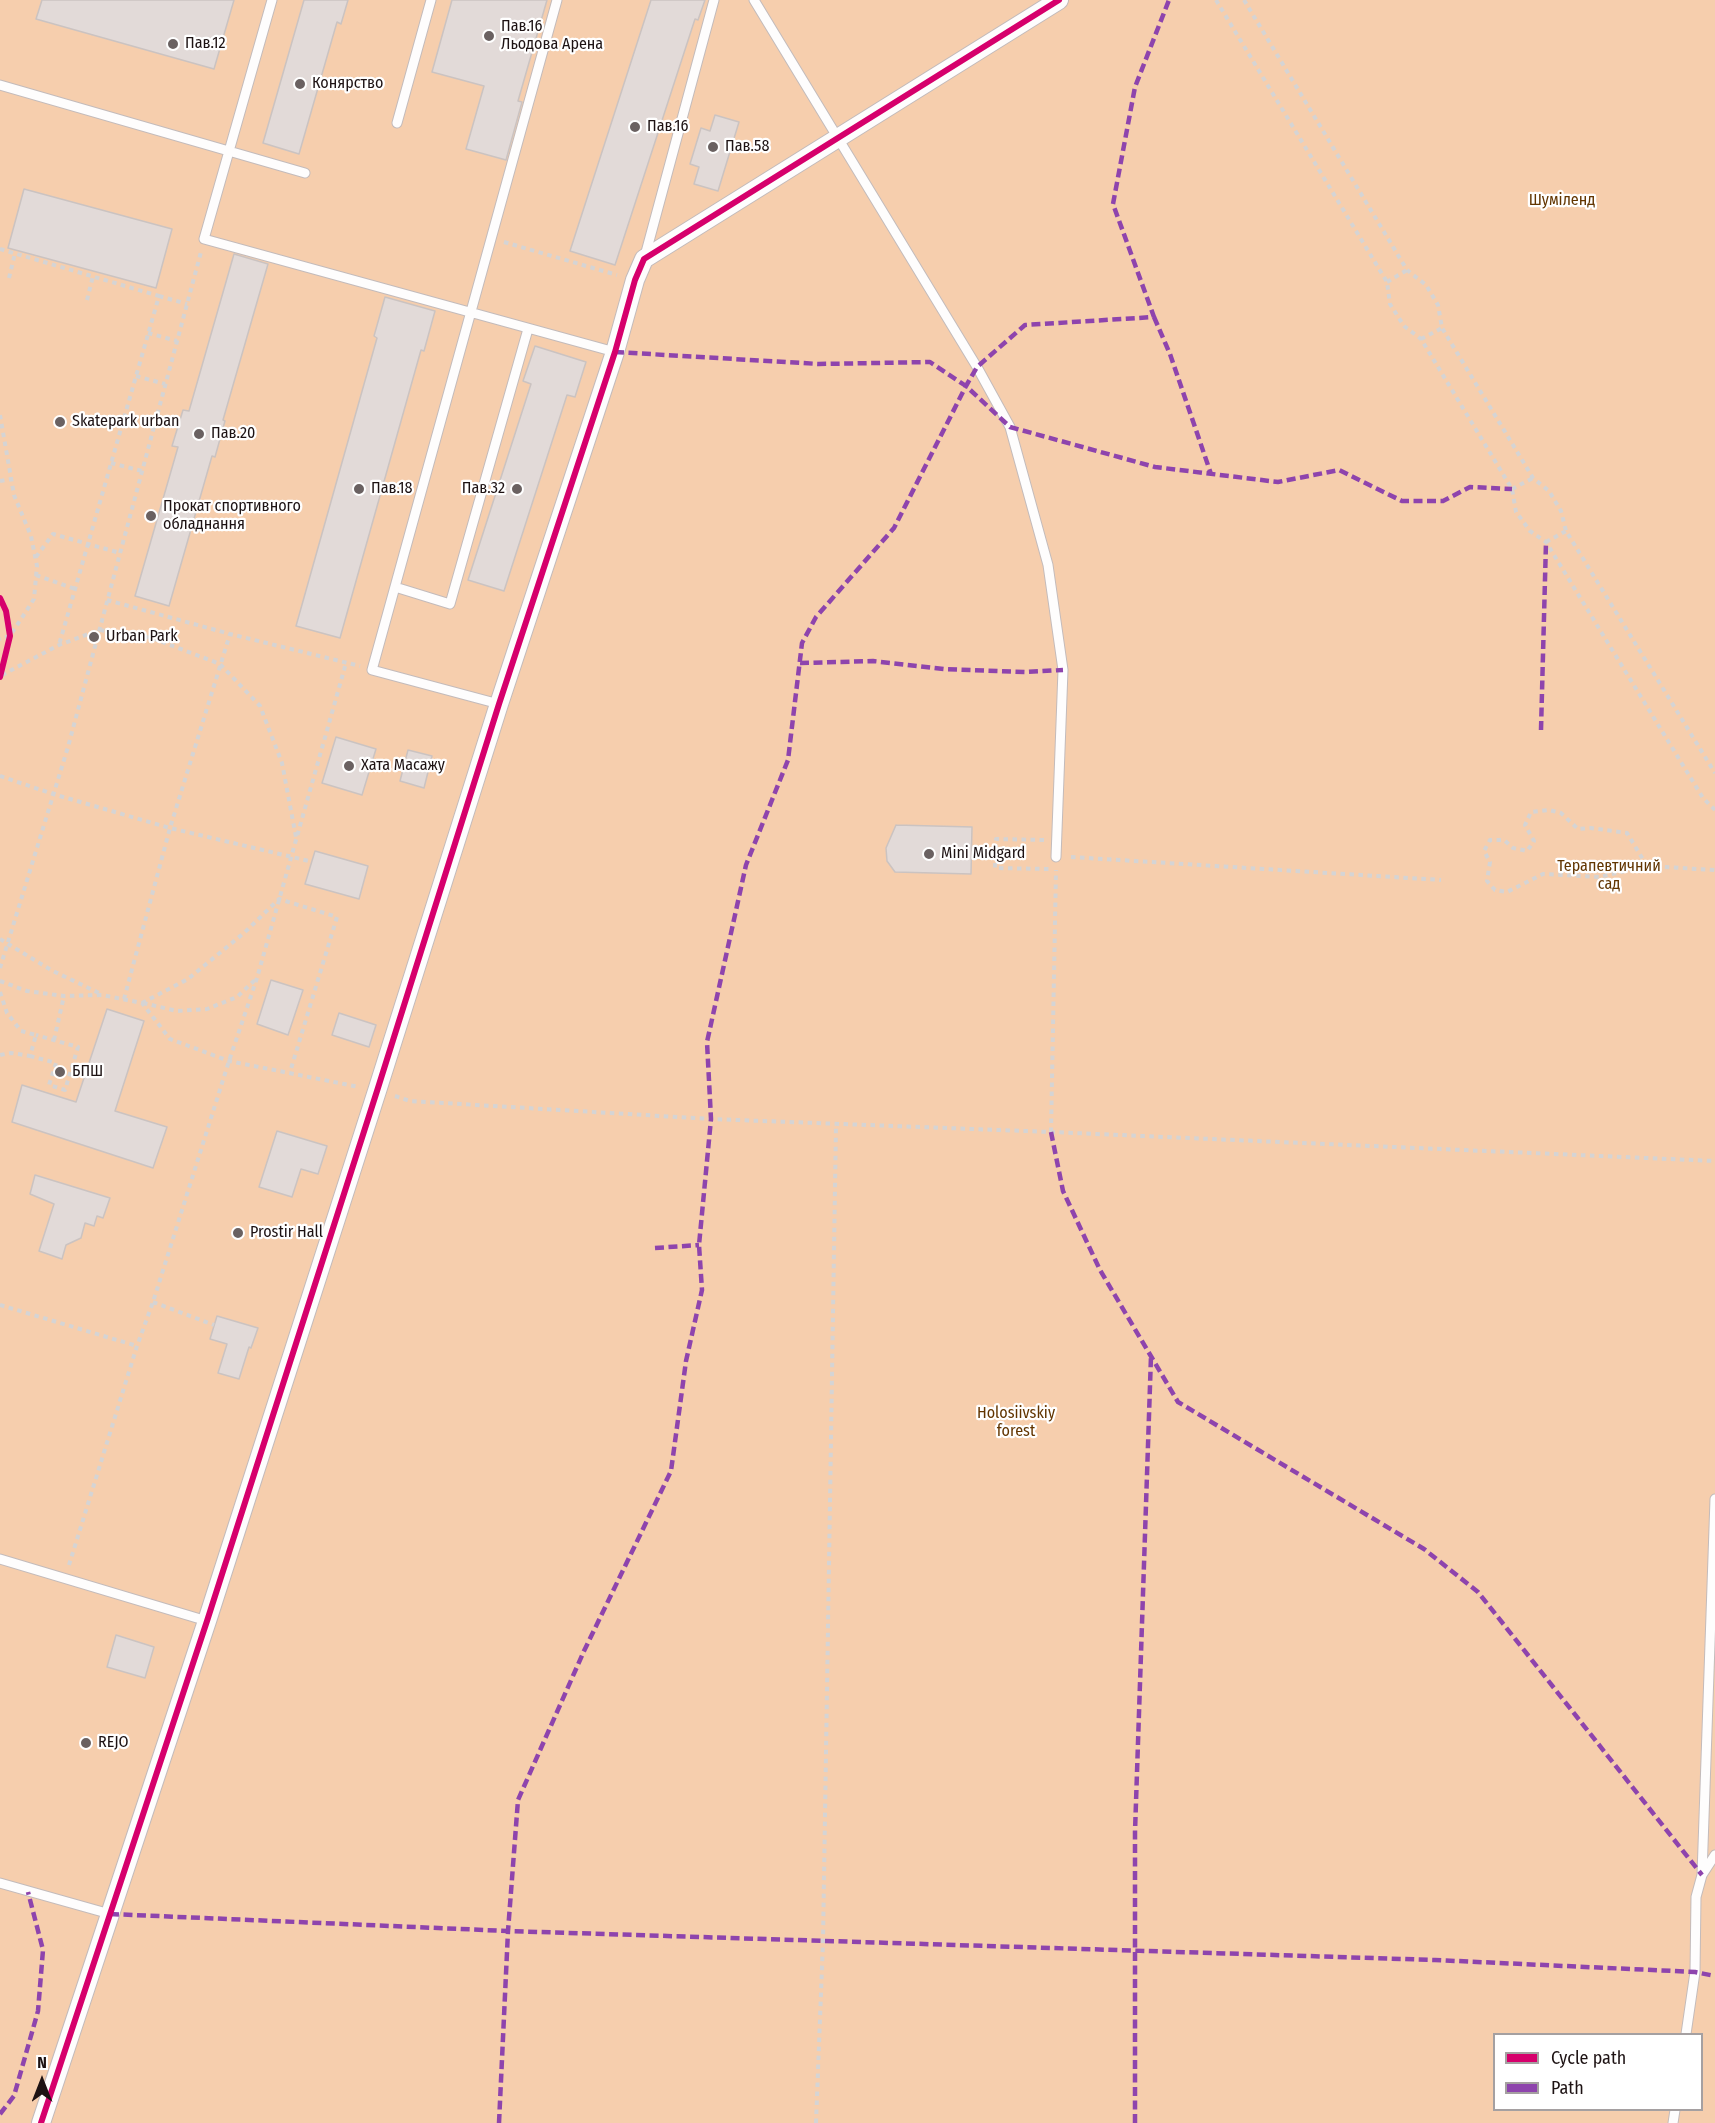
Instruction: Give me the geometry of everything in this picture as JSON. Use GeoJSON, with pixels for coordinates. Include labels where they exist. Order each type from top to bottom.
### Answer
{"type":"FeatureCollection","features":[{"type":"Feature","properties":{"kind":"street"},"geometry":{"type":"LineString","coordinates":[[41,2123],[207,1621],[499,704],[615,352],[635,280],[644,259],[1059,0]]}},
{"type":"Feature","properties":{"kind":"lane"},"geometry":{"type":"LineString","coordinates":[[272,0],[204,239],[615,352]]}},
{"type":"Feature","properties":{"kind":"lane"},"geometry":{"type":"LineString","coordinates":[[397,123],[431,0]]}},
{"type":"Feature","properties":{"kind":"lane"},"geometry":{"type":"LineString","coordinates":[[499,704],[372,670],[557,0]]}},
{"type":"Feature","properties":{"kind":"lane"},"geometry":{"type":"LineString","coordinates":[[644,259],[714,0]]}},
{"type":"Feature","properties":{"kind":"lane"},"geometry":{"type":"LineString","coordinates":[[754,0],[977,367],[1010,427],[1048,565],[1063,670],[1056,856]]}},
{"type":"Feature","properties":{"kind":"lane"},"geometry":{"type":"LineString","coordinates":[[0,85],[305,173]]}},
{"type":"Feature","properties":{"kind":"lane"},"geometry":{"type":"LineString","coordinates":[[395,587],[450,604],[528,329]]}},
{"type":"Feature","properties":{"kind":"lane"},"geometry":{"type":"LineString","coordinates":[[1686,2033],[1695,1972],[1696,1897],[1702,1875],[1715,1499]]}},
{"type":"Feature","properties":{"kind":"lane"},"geometry":{"type":"LineString","coordinates":[[0,1559],[207,1621]]}},
{"type":"Feature","properties":{"kind":"lane"},"geometry":{"type":"LineString","coordinates":[[1702,1875],[1715,1855]]}},
{"type":"Feature","properties":{"kind":"lane"},"geometry":{"type":"LineString","coordinates":[[0,1883],[110,1914]]}},
{"type":"Feature","properties":{"kind":"path"},"geometry":{"type":"LineString","coordinates":[[1216,0],[1387,282],[1390,304],[1404,326],[1421,339],[1512,489],[1516,512],[1530,531],[1546,542],[1703,798],[1715,810]]}},
{"type":"Feature","properties":{"kind":"path"},"geometry":{"type":"LineString","coordinates":[[1244,0],[1407,270],[1426,285],[1438,305],[1442,328],[1533,478],[1549,491],[1561,511],[1566,531],[1715,773]]}},
{"type":"Feature","properties":{"kind":"path"},"geometry":{"type":"LineString","coordinates":[[492,238],[635,280]]}},
{"type":"Feature","properties":{"kind":"path"},"geometry":{"type":"LineString","coordinates":[[0,968],[53,794],[99,630],[204,239]]}},
{"type":"Feature","properties":{"kind":"path"},"geometry":{"type":"LineString","coordinates":[[0,249],[186,304]]}},
{"type":"Feature","properties":{"kind":"path"},"geometry":{"type":"LineString","coordinates":[[9,278],[15,253]]}},
{"type":"Feature","properties":{"kind":"path"},"geometry":{"type":"LineString","coordinates":[[1387,282],[1407,270]]}},
{"type":"Feature","properties":{"kind":"path"},"geometry":{"type":"LineString","coordinates":[[87,300],[93,276]]}},
{"type":"Feature","properties":{"kind":"path"},"geometry":{"type":"LineString","coordinates":[[59,645],[159,296]]}},
{"type":"Feature","properties":{"kind":"path"},"geometry":{"type":"LineString","coordinates":[[1421,339],[1442,328]]}},
{"type":"Feature","properties":{"kind":"path"},"geometry":{"type":"LineString","coordinates":[[148,333],[177,341]]}},
{"type":"Feature","properties":{"kind":"path"},"geometry":{"type":"LineString","coordinates":[[136,376],[165,384]]}},
{"type":"Feature","properties":{"kind":"path"},"geometry":{"type":"LineString","coordinates":[[0,415],[14,495],[32,537],[36,558],[33,599],[10,636],[0,639]]}},
{"type":"Feature","properties":{"kind":"path"},"geometry":{"type":"LineString","coordinates":[[124,418],[153,427]]}},
{"type":"Feature","properties":{"kind":"path"},"geometry":{"type":"LineString","coordinates":[[111,463],[142,471]]}},
{"type":"Feature","properties":{"kind":"path"},"geometry":{"type":"LineString","coordinates":[[0,481],[11,478]]}},
{"type":"Feature","properties":{"kind":"path"},"geometry":{"type":"LineString","coordinates":[[1512,489],[1533,478]]}},
{"type":"Feature","properties":{"kind":"path"},"geometry":{"type":"LineString","coordinates":[[1546,542],[1566,531]]}},
{"type":"Feature","properties":{"kind":"path"},"geometry":{"type":"LineString","coordinates":[[36,558],[53,534],[120,553]]}},
{"type":"Feature","properties":{"kind":"path"},"geometry":{"type":"LineString","coordinates":[[36,576],[75,589]]}},
{"type":"Feature","properties":{"kind":"path"},"geometry":{"type":"LineString","coordinates":[[107,600],[372,670]]}},
{"type":"Feature","properties":{"kind":"path"},"geometry":{"type":"LineString","coordinates":[[8,646],[9,628]]}},
{"type":"Feature","properties":{"kind":"path"},"geometry":{"type":"LineString","coordinates":[[1,676],[59,645],[99,630],[152,638],[220,664],[260,706],[282,763],[296,839]]}},
{"type":"Feature","properties":{"kind":"path"},"geometry":{"type":"LineString","coordinates":[[124,999],[170,828],[230,634]]}},
{"type":"Feature","properties":{"kind":"path"},"geometry":{"type":"LineString","coordinates":[[65,1579],[137,1346],[257,978],[346,663]]}},
{"type":"Feature","properties":{"kind":"path"},"geometry":{"type":"LineString","coordinates":[[1,676],[4,666]]}},
{"type":"Feature","properties":{"kind":"path"},"geometry":{"type":"LineString","coordinates":[[0,776],[170,828],[309,861]]}},
{"type":"Feature","properties":{"kind":"path"},"geometry":{"type":"LineString","coordinates":[[1647,866],[1627,833],[1591,828],[1578,829],[1560,813],[1549,810],[1531,812],[1525,825],[1534,841],[1527,851],[1513,848],[1504,840],[1490,840],[1484,851],[1490,862],[1487,881],[1495,890],[1508,892],[1544,874],[1599,877],[1647,866],[1715,870]]}},
{"type":"Feature","properties":{"kind":"path"},"geometry":{"type":"LineString","coordinates":[[1056,870],[995,868],[996,839],[1057,840]]}},
{"type":"Feature","properties":{"kind":"path"},"geometry":{"type":"LineString","coordinates":[[1051,1132],[1056,856],[1441,880]]}},
{"type":"Feature","properties":{"kind":"path"},"geometry":{"type":"LineString","coordinates":[[279,899],[337,917],[290,1072]]}},
{"type":"Feature","properties":{"kind":"path"},"geometry":{"type":"LineString","coordinates":[[142,1003],[188,979],[244,933],[279,899]]}},
{"type":"Feature","properties":{"kind":"path"},"geometry":{"type":"LineString","coordinates":[[0,939],[51,970],[102,995]]}},
{"type":"Feature","properties":{"kind":"path"},"geometry":{"type":"LineString","coordinates":[[0,981],[27,991],[64,996],[102,995],[177,1011],[207,1009],[237,997],[257,978]]}},
{"type":"Feature","properties":{"kind":"path"},"geometry":{"type":"LineString","coordinates":[[0,992],[7,1013],[21,1031],[78,1047],[65,1090],[50,1085],[56,1064],[30,1056],[11,1053],[0,1055]]}},
{"type":"Feature","properties":{"kind":"path"},"geometry":{"type":"LineString","coordinates":[[54,1040],[64,996]]}},
{"type":"Feature","properties":{"kind":"path"},"geometry":{"type":"LineString","coordinates":[[142,1003],[170,1039],[229,1061],[377,1091],[410,1101],[836,1125],[1051,1132],[1715,1161]]}},
{"type":"Feature","properties":{"kind":"path"},"geometry":{"type":"LineString","coordinates":[[30,1056],[36,1035]]}},
{"type":"Feature","properties":{"kind":"path"},"geometry":{"type":"LineString","coordinates":[[816,2123],[823,1941],[836,1125]]}},
{"type":"Feature","properties":{"kind":"path"},"geometry":{"type":"LineString","coordinates":[[153,1302],[214,1325]]}},
{"type":"Feature","properties":{"kind":"path"},"geometry":{"type":"LineString","coordinates":[[0,1305],[137,1346]]}},
{"type":"Feature","properties":{"kind":"green space","name":"Holosiivskiy forest"},"geometry":{"type":"Polygon","coordinates":[[[0,0],[1715,0],[1715,2123],[0,2123],[0,0]]]}},
{"type":"Feature","properties":{"kind":"building","name":"Пав.12"},"geometry":{"type":"Polygon","coordinates":[[[42,0],[234,0],[214,69],[36,19],[42,0]]]}},
{"type":"Feature","properties":{"kind":"building","name":"Конярство"},"geometry":{"type":"Polygon","coordinates":[[[304,0],[348,0],[341,24],[337,22],[299,154],[263,143],[304,0]]]}},
{"type":"Feature","properties":{"kind":"building","name":"Пав.16 Льодова Арена"},"geometry":{"type":"Polygon","coordinates":[[[452,0],[547,0],[518,101],[522,102],[506,160],[466,149],[484,86],[432,72],[452,0]]]}},
{"type":"Feature","properties":{"kind":"building","name":"Пав.16"},"geometry":{"type":"Polygon","coordinates":[[[651,0],[705,0],[698,20],[695,19],[615,265],[570,251],[651,0]]]}},
{"type":"Feature","properties":{"kind":"building","name":"Пав.58"},"geometry":{"type":"Polygon","coordinates":[[[715,115],[739,122],[718,191],[694,184],[699,167],[690,164],[701,128],[710,131],[715,115]]]}},
{"type":"Feature","properties":{"kind":"building"},"geometry":{"type":"Polygon","coordinates":[[[24,189],[172,229],[156,288],[8,248],[24,189]]]}},
{"type":"Feature","properties":{"kind":"building","name":"Пав.20"},"geometry":{"type":"Polygon","coordinates":[[[234,254],[268,264],[223,420],[225,421],[215,457],[212,456],[169,606],[135,596],[178,447],[172,446],[183,410],[189,411],[234,254]]]}},
{"type":"Feature","properties":{"kind":"building","name":"Пав.18"},"geometry":{"type":"Polygon","coordinates":[[[385,297],[435,311],[424,351],[421,350],[340,638],[296,626],[377,338],[374,336],[385,297]]]}},
{"type":"Feature","properties":{"kind":"building","name":"Пав.32"},"geometry":{"type":"Polygon","coordinates":[[[535,346],[586,362],[575,397],[567,395],[504,591],[468,580],[531,384],[523,381],[535,346]]]}},
{"type":"Feature","properties":{"kind":"building","name":"Хата Масажу"},"geometry":{"type":"Polygon","coordinates":[[[336,737],[376,749],[362,795],[322,783],[336,737]]]}},
{"type":"Feature","properties":{"kind":"building"},"geometry":{"type":"Polygon","coordinates":[[[408,750],[432,756],[424,788],[400,781],[408,750]]]}},
{"type":"Feature","properties":{"kind":"building","name":"Mini Midgard"},"geometry":{"type":"Polygon","coordinates":[[[896,825],[972,827],[971,874],[895,872],[887,861],[886,848],[896,825]]]}},
{"type":"Feature","properties":{"kind":"building"},"geometry":{"type":"Polygon","coordinates":[[[315,851],[368,866],[359,899],[305,884],[315,851]]]}},
{"type":"Feature","properties":{"kind":"building"},"geometry":{"type":"Polygon","coordinates":[[[271,980],[303,990],[288,1035],[257,1024],[271,980]]]}},
{"type":"Feature","properties":{"kind":"building"},"geometry":{"type":"Polygon","coordinates":[[[107,1009],[144,1021],[115,1111],[167,1127],[153,1168],[12,1122],[22,1085],[76,1102],[107,1009]]]}},
{"type":"Feature","properties":{"kind":"building"},"geometry":{"type":"Polygon","coordinates":[[[339,1013],[376,1025],[369,1047],[332,1035],[339,1013]]]}},
{"type":"Feature","properties":{"kind":"building"},"geometry":{"type":"Polygon","coordinates":[[[277,1131],[327,1146],[318,1174],[301,1169],[292,1197],[259,1187],[277,1131]]]}},
{"type":"Feature","properties":{"kind":"building"},"geometry":{"type":"Polygon","coordinates":[[[35,1175],[110,1198],[103,1218],[97,1216],[94,1226],[85,1223],[81,1238],[66,1245],[62,1259],[39,1251],[54,1204],[30,1194],[35,1175]]]}},
{"type":"Feature","properties":{"kind":"building"},"geometry":{"type":"Polygon","coordinates":[[[217,1316],[258,1328],[251,1348],[249,1347],[239,1379],[218,1373],[227,1344],[210,1339],[217,1316]]]}},
{"type":"Feature","properties":{"kind":"building"},"geometry":{"type":"Polygon","coordinates":[[[116,1635],[154,1647],[145,1678],[107,1667],[116,1635]]]}},
{"type":"Feature","properties":{"kind":"marked path"},"geometry":{"type":"LineString","coordinates":[[499,2123],[508,1931],[518,1800],[584,1651],[671,1471],[686,1361],[702,1290],[699,1245],[711,1119],[707,1042],[746,865],[788,760],[802,643],[816,617],[894,528],[977,367],[1025,325],[1154,317],[1113,204],[1135,87],[1169,0]]}},
{"type":"Feature","properties":{"kind":"marked path"},"geometry":{"type":"LineString","coordinates":[[1154,317],[1170,354],[1211,474]]}},
{"type":"Feature","properties":{"kind":"marked path"},"geometry":{"type":"LineString","coordinates":[[615,352],[819,364],[930,362],[966,386],[1010,427],[1155,467],[1278,482],[1339,470],[1402,501],[1443,501],[1470,487],[1512,489]]}},
{"type":"Feature","properties":{"kind":"marked path"},"geometry":{"type":"LineString","coordinates":[[1541,730],[1546,542]]}},
{"type":"Feature","properties":{"kind":"marked path"},"geometry":{"type":"LineString","coordinates":[[800,663],[873,661],[944,669],[1025,672],[1063,670]]}},
{"type":"Feature","properties":{"kind":"marked path"},"geometry":{"type":"LineString","coordinates":[[1051,1132],[1063,1191],[1100,1270],[1178,1402],[1424,1549],[1478,1592],[1702,1875]]}},
{"type":"Feature","properties":{"kind":"marked path"},"geometry":{"type":"LineString","coordinates":[[655,1248],[699,1245]]}},
{"type":"Feature","properties":{"kind":"marked path"},"geometry":{"type":"LineString","coordinates":[[1135,2123],[1135,1832],[1151,1356]]}},
{"type":"Feature","properties":{"kind":"marked path"},"geometry":{"type":"LineString","coordinates":[[0,2114],[14,2096],[38,2011],[43,1950],[28,1892]]}},
{"type":"Feature","properties":{"kind":"marked path"},"geometry":{"type":"LineString","coordinates":[[110,1914],[508,1931],[1435,1960],[1695,1972],[1715,1976]]}},
{"type":"Feature","properties":{"kind":"cycle path"},"geometry":{"type":"LineString","coordinates":[[41,2123],[207,1621],[499,704],[615,352],[635,280],[644,259],[1059,0]]}},
{"type":"Feature","properties":{"kind":"cycle path"},"geometry":{"type":"LineString","coordinates":[[0,598],[6,611],[10,636],[0,677]]}},
{"type":"Feature","properties":{"kind":"place","name":"Пав.16 Льодова Арена"},"geometry":{"type":"Point","coordinates":[489,36]}},
{"type":"Feature","properties":{"kind":"place","name":"Пав.12"},"geometry":{"type":"Point","coordinates":[173,44]}},
{"type":"Feature","properties":{"kind":"place","name":"Конярство"},"geometry":{"type":"Point","coordinates":[300,84]}},
{"type":"Feature","properties":{"kind":"place","name":"Пав.16"},"geometry":{"type":"Point","coordinates":[635,127]}},
{"type":"Feature","properties":{"kind":"place","name":"Пав.58"},"geometry":{"type":"Point","coordinates":[713,147]}},
{"type":"Feature","properties":{"kind":"place","name":"Skatepark urban"},"geometry":{"type":"Point","coordinates":[60,422]}},
{"type":"Feature","properties":{"kind":"place","name":"Пав.20"},"geometry":{"type":"Point","coordinates":[199,434]}},
{"type":"Feature","properties":{"kind":"place","name":"Пав.18"},"geometry":{"type":"Point","coordinates":[359,489]}},
{"type":"Feature","properties":{"kind":"place","name":"Пав.32"},"geometry":{"type":"Point","coordinates":[517,489]}},
{"type":"Feature","properties":{"kind":"place","name":"Прокат спортивного обладнання"},"geometry":{"type":"Point","coordinates":[151,516]}},
{"type":"Feature","properties":{"kind":"place","name":"Urban Park"},"geometry":{"type":"Point","coordinates":[94,637]}},
{"type":"Feature","properties":{"kind":"place","name":"Хата Масажу"},"geometry":{"type":"Point","coordinates":[349,766]}},
{"type":"Feature","properties":{"kind":"place","name":"Mini Midgard"},"geometry":{"type":"Point","coordinates":[929,854]}},
{"type":"Feature","properties":{"kind":"place","name":"БПШ"},"geometry":{"type":"Point","coordinates":[60,1072]}},
{"type":"Feature","properties":{"kind":"place","name":"Prostir Hall"},"geometry":{"type":"Point","coordinates":[238,1233]}},
{"type":"Feature","properties":{"kind":"place","name":"REJO"},"geometry":{"type":"Point","coordinates":[86,1743]}},
{"type":"Feature","properties":{"kind":"park label","name":"Шуміленд"},"geometry":{"type":"Point","coordinates":[1562,201]}},
{"type":"Feature","properties":{"kind":"park label","name":"Терапевтичний сад"},"geometry":{"type":"Point","coordinates":[1609,876]}}]}
